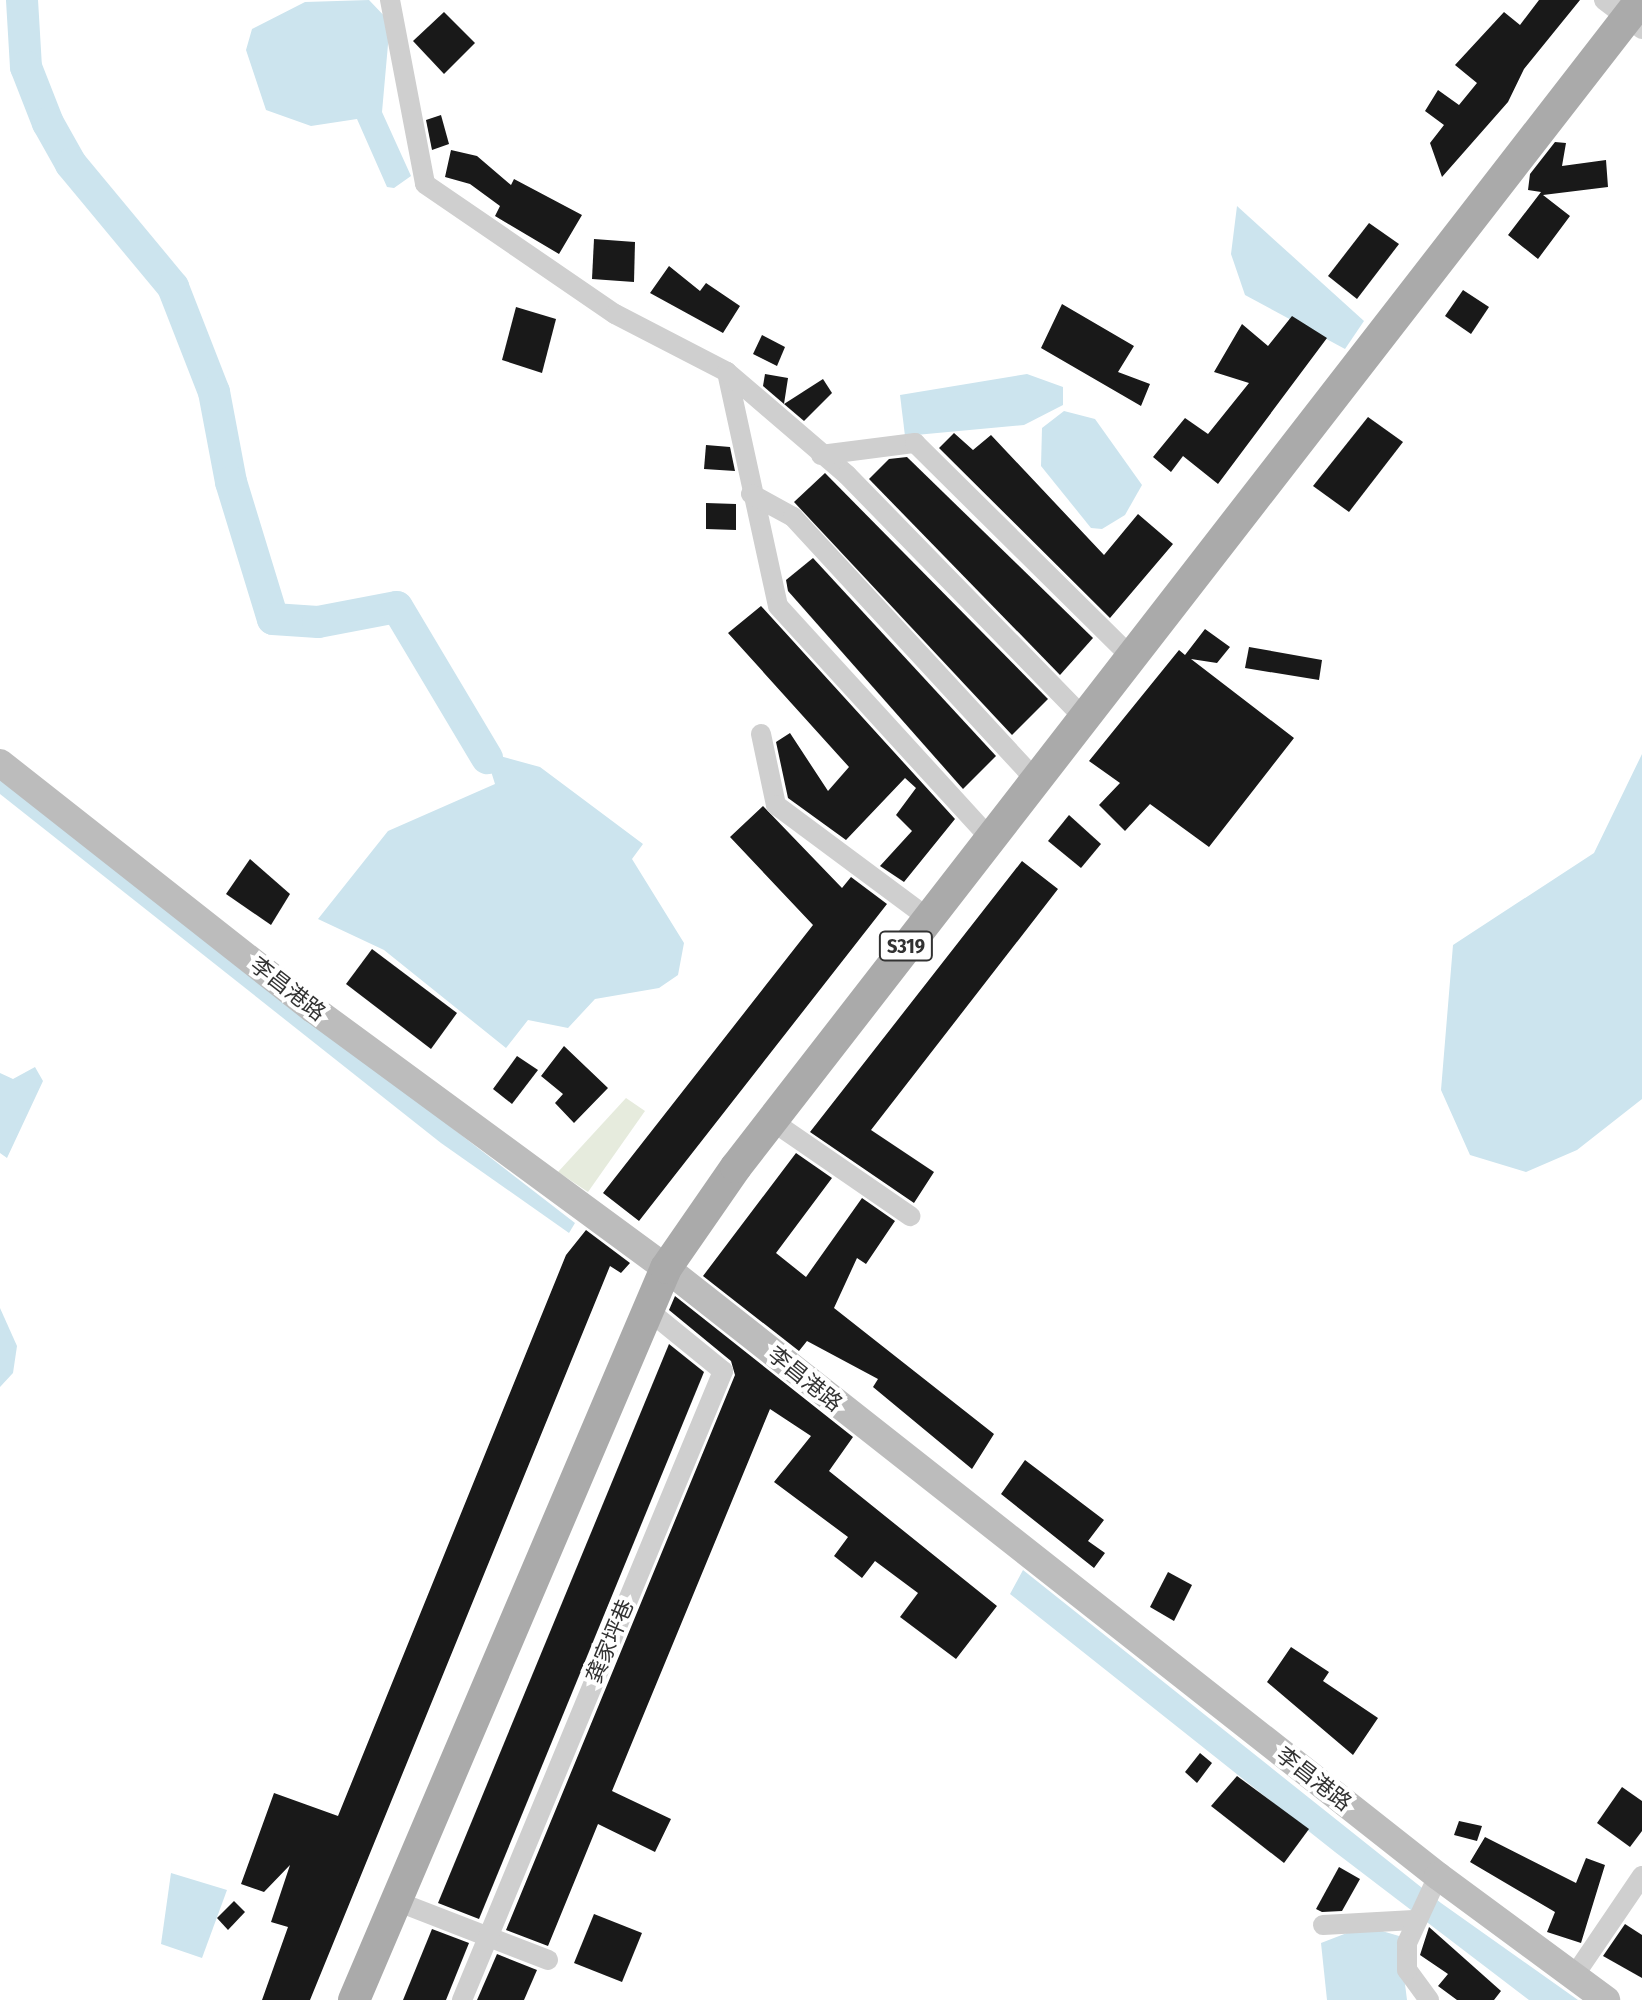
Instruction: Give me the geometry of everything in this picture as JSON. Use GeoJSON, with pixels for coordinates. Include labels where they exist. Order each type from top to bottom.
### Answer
{"type":"FeatureCollection","features":[{"type":"Feature","properties":{"kind":"main road","name":"S319"},"geometry":{"type":"LineString","coordinates":[[354,2000],[666,1268],[772,1121],[1629,12]]}},
{"type":"Feature","properties":{"kind":"street"},"geometry":{"type":"LineString","coordinates":[[390,0],[403,93],[425,184],[436,198],[615,314],[727,372],[821,455],[1083,717]]}},
{"type":"Feature","properties":{"kind":"street"},"geometry":{"type":"LineString","coordinates":[[727,372],[751,494],[778,606],[990,838]]}},
{"type":"Feature","properties":{"kind":"street"},"geometry":{"type":"LineString","coordinates":[[821,455],[881,441],[915,443],[1130,656]]}},
{"type":"Feature","properties":{"kind":"street"},"geometry":{"type":"LineString","coordinates":[[751,494],[793,517],[1035,779]]}},
{"type":"Feature","properties":{"kind":"street"},"geometry":{"type":"LineString","coordinates":[[761,734],[776,805],[928,918]]}},
{"type":"Feature","properties":{"kind":"street","name":"李昌港路"},"geometry":{"type":"LineString","coordinates":[[0,763],[313,1009],[666,1268],[1436,1882],[1606,2000]]}},
{"type":"Feature","properties":{"kind":"street"},"geometry":{"type":"LineString","coordinates":[[772,1121],[910,1216]]}},
{"type":"Feature","properties":{"kind":"street","name":"龚家坪巷"},"geometry":{"type":"LineString","coordinates":[[462,2000],[723,1371],[648,1310]]}},
{"type":"Feature","properties":{"kind":"street"},"geometry":{"type":"LineString","coordinates":[[1574,1976],[1642,1876]]}},
{"type":"Feature","properties":{"kind":"street"},"geometry":{"type":"LineString","coordinates":[[1429,2000],[1407,1970],[1415,1919],[1436,1882]]}},
{"type":"Feature","properties":{"kind":"street"},"geometry":{"type":"LineString","coordinates":[[396,1901],[548,1960]]}},
{"type":"Feature","properties":{"kind":"street"},"geometry":{"type":"LineString","coordinates":[[1323,1925],[1415,1919]]}},
{"type":"Feature","properties":{"kind":"shaded area"},"geometry":{"type":"Polygon","coordinates":[[[626,1098],[645,1111],[588,1192],[558,1172],[626,1098]]]}},
{"type":"Feature","properties":{"kind":"water"},"geometry":{"type":"Polygon","coordinates":[[[369,0],[390,22],[382,112],[411,176],[394,188],[387,187],[357,119],[311,126],[266,110],[246,50],[252,29],[305,2],[369,0]]]}},
{"type":"Feature","properties":{"kind":"water"},"geometry":{"type":"Polygon","coordinates":[[[1237,206],[1364,321],[1345,349],[1245,295],[1231,254],[1237,206]]]}},
{"type":"Feature","properties":{"kind":"water"},"geometry":{"type":"Polygon","coordinates":[[[1027,374],[1063,387],[1063,405],[1024,425],[905,436],[900,395],[1027,374]]]}},
{"type":"Feature","properties":{"kind":"water"},"geometry":{"type":"Polygon","coordinates":[[[1064,411],[1095,419],[1142,485],[1125,515],[1102,529],[1091,528],[1041,466],[1042,428],[1064,411]]]}},
{"type":"Feature","properties":{"kind":"water"},"geometry":{"type":"Polygon","coordinates":[[[485,752],[540,767],[643,844],[632,859],[684,943],[678,975],[659,988],[595,999],[568,1028],[528,1020],[506,1048],[384,950],[318,919],[388,831],[495,784],[485,752]]]}},
{"type":"Feature","properties":{"kind":"water"},"geometry":{"type":"Polygon","coordinates":[[[1642,754],[1642,1099],[1577,1150],[1526,1172],[1470,1155],[1441,1090],[1453,945],[1594,853],[1642,754]]]}},
{"type":"Feature","properties":{"kind":"water"},"geometry":{"type":"Polygon","coordinates":[[[0,778],[575,1223],[569,1233],[441,1143],[0,794],[0,778]]]}},
{"type":"Feature","properties":{"kind":"water"},"geometry":{"type":"Polygon","coordinates":[[[35,1067],[43,1081],[7,1158],[0,1153],[0,1073],[13,1079],[35,1067]]]}},
{"type":"Feature","properties":{"kind":"water"},"geometry":{"type":"Polygon","coordinates":[[[0,1308],[17,1346],[13,1373],[0,1387],[0,1308]]]}},
{"type":"Feature","properties":{"kind":"water"},"geometry":{"type":"Polygon","coordinates":[[[1023,1570],[1441,1903],[1578,2000],[1529,2000],[1335,1852],[1010,1594],[1023,1570]]]}},
{"type":"Feature","properties":{"kind":"water"},"geometry":{"type":"Polygon","coordinates":[[[171,1873],[227,1890],[202,1958],[161,1944],[171,1873]]]}},
{"type":"Feature","properties":{"kind":"water"},"geometry":{"type":"Polygon","coordinates":[[[1365,1926],[1399,1936],[1407,2000],[1327,2000],[1321,1943],[1365,1926]]]}},
{"type":"Feature","properties":{"kind":"building"},"geometry":{"type":"Polygon","coordinates":[[[1539,0],[1580,0],[1524,69],[1508,102],[1442,177],[1430,143],[1444,125],[1425,111],[1438,90],[1459,105],[1477,83],[1455,65],[1504,12],[1520,25],[1539,0]]]}},
{"type":"Feature","properties":{"kind":"building"},"geometry":{"type":"Polygon","coordinates":[[[444,12],[475,43],[444,74],[413,41],[444,12]]]}},
{"type":"Feature","properties":{"kind":"building"},"geometry":{"type":"Polygon","coordinates":[[[441,115],[449,144],[432,150],[426,120],[441,115]]]}},
{"type":"Feature","properties":{"kind":"building"},"geometry":{"type":"Polygon","coordinates":[[[1555,142],[1566,143],[1562,166],[1606,160],[1608,187],[1543,195],[1570,216],[1538,259],[1508,235],[1541,192],[1528,190],[1530,174],[1555,142]]]}},
{"type":"Feature","properties":{"kind":"building"},"geometry":{"type":"Polygon","coordinates":[[[451,150],[477,156],[511,185],[514,179],[582,215],[559,254],[495,216],[500,206],[470,184],[445,177],[451,150]]]}},
{"type":"Feature","properties":{"kind":"building"},"geometry":{"type":"Polygon","coordinates":[[[1369,223],[1399,244],[1357,299],[1328,276],[1369,223]]]}},
{"type":"Feature","properties":{"kind":"building"},"geometry":{"type":"Polygon","coordinates":[[[594,239],[635,242],[634,282],[592,279],[594,239]]]}},
{"type":"Feature","properties":{"kind":"building"},"geometry":{"type":"Polygon","coordinates":[[[669,266],[700,291],[706,283],[740,306],[723,333],[650,293],[669,266]]]}},
{"type":"Feature","properties":{"kind":"building"},"geometry":{"type":"Polygon","coordinates":[[[1463,290],[1489,307],[1471,334],[1445,316],[1463,290]]]}},
{"type":"Feature","properties":{"kind":"building"},"geometry":{"type":"Polygon","coordinates":[[[1062,304],[1134,346],[1118,372],[1150,384],[1141,406],[1041,348],[1062,304]]]}},
{"type":"Feature","properties":{"kind":"building"},"geometry":{"type":"Polygon","coordinates":[[[516,307],[556,319],[542,373],[502,360],[516,307]]]}},
{"type":"Feature","properties":{"kind":"building"},"geometry":{"type":"Polygon","coordinates":[[[1292,316],[1327,338],[1218,484],[1183,456],[1171,472],[1153,457],[1185,418],[1208,434],[1249,383],[1214,372],[1242,324],[1268,346],[1292,316]]]}},
{"type":"Feature","properties":{"kind":"building"},"geometry":{"type":"Polygon","coordinates":[[[762,335],[785,347],[777,366],[753,354],[762,335]]]}},
{"type":"Feature","properties":{"kind":"building"},"geometry":{"type":"Polygon","coordinates":[[[765,374],[788,378],[784,404],[763,386],[765,374]]]}},
{"type":"Feature","properties":{"kind":"building"},"geometry":{"type":"Polygon","coordinates":[[[823,379],[832,393],[804,421],[784,404],[823,379]]]}},
{"type":"Feature","properties":{"kind":"building"},"geometry":{"type":"Polygon","coordinates":[[[1368,417],[1403,442],[1349,512],[1313,486],[1368,417]]]}},
{"type":"Feature","properties":{"kind":"building"},"geometry":{"type":"Polygon","coordinates":[[[954,433],[973,450],[991,435],[1104,555],[1138,514],[1173,544],[1110,618],[939,448],[954,433]]]}},
{"type":"Feature","properties":{"kind":"building"},"geometry":{"type":"Polygon","coordinates":[[[706,445],[730,447],[735,471],[704,469],[706,445]]]}},
{"type":"Feature","properties":{"kind":"building"},"geometry":{"type":"Polygon","coordinates":[[[907,457],[1093,638],[1060,675],[869,479],[889,459],[907,457]]]}},
{"type":"Feature","properties":{"kind":"building"},"geometry":{"type":"Polygon","coordinates":[[[825,473],[1048,699],[1012,735],[794,502],[825,473]]]}},
{"type":"Feature","properties":{"kind":"building"},"geometry":{"type":"Polygon","coordinates":[[[706,503],[736,504],[736,530],[706,529],[706,503]]]}},
{"type":"Feature","properties":{"kind":"building"},"geometry":{"type":"Polygon","coordinates":[[[813,558],[996,756],[963,789],[788,591],[786,580],[813,558]]]}},
{"type":"Feature","properties":{"kind":"building"},"geometry":{"type":"Polygon","coordinates":[[[761,606],[955,819],[904,882],[880,866],[912,831],[896,815],[916,788],[905,778],[846,840],[788,798],[776,742],[790,733],[828,791],[849,767],[728,633],[761,606]]]}},
{"type":"Feature","properties":{"kind":"building"},"geometry":{"type":"Polygon","coordinates":[[[1205,629],[1230,647],[1217,663],[1191,659],[1294,738],[1209,847],[1150,804],[1125,831],[1099,805],[1120,783],[1089,761],[1179,650],[1185,655],[1205,629]]]}},
{"type":"Feature","properties":{"kind":"building"},"geometry":{"type":"Polygon","coordinates":[[[1249,647],[1322,660],[1319,680],[1245,668],[1249,647]]]}},
{"type":"Feature","properties":{"kind":"building"},"geometry":{"type":"Polygon","coordinates":[[[763,806],[842,888],[851,877],[887,904],[639,1221],[603,1193],[813,925],[730,837],[763,806]]]}},
{"type":"Feature","properties":{"kind":"building"},"geometry":{"type":"Polygon","coordinates":[[[1069,815],[1101,844],[1081,868],[1048,841],[1069,815]]]}},
{"type":"Feature","properties":{"kind":"building"},"geometry":{"type":"Polygon","coordinates":[[[250,859],[290,894],[271,925],[226,894],[250,859]]]}},
{"type":"Feature","properties":{"kind":"building"},"geometry":{"type":"Polygon","coordinates":[[[1022,861],[1058,889],[871,1130],[934,1172],[914,1203],[810,1132],[1022,861]]]}},
{"type":"Feature","properties":{"kind":"building"},"geometry":{"type":"Polygon","coordinates":[[[372,949],[457,1013],[431,1049],[346,984],[372,949]]]}},
{"type":"Feature","properties":{"kind":"building"},"geometry":{"type":"Polygon","coordinates":[[[564,1046],[608,1088],[574,1123],[555,1103],[563,1094],[541,1076],[564,1046]]]}},
{"type":"Feature","properties":{"kind":"building"},"geometry":{"type":"Polygon","coordinates":[[[517,1056],[538,1070],[512,1104],[493,1089],[517,1056]]]}},
{"type":"Feature","properties":{"kind":"building"},"geometry":{"type":"Polygon","coordinates":[[[796,1153],[832,1178],[776,1253],[806,1277],[862,1198],[895,1221],[866,1264],[857,1258],[834,1308],[994,1434],[972,1469],[873,1387],[878,1379],[807,1341],[799,1351],[703,1276],[796,1153]]]}},
{"type":"Feature","properties":{"kind":"building"},"geometry":{"type":"Polygon","coordinates":[[[586,1230],[630,1263],[621,1273],[610,1266],[310,2000],[262,2000],[288,1927],[271,1922],[290,1865],[264,1892],[241,1884],[274,1793],[338,1816],[566,1255],[586,1230]]]}},
{"type":"Feature","properties":{"kind":"building"},"geometry":{"type":"Polygon","coordinates":[[[675,1296],[853,1437],[829,1471],[997,1606],[956,1659],[900,1617],[918,1593],[875,1561],[862,1578],[834,1556],[848,1537],[774,1482],[811,1436],[770,1409],[612,1791],[671,1819],[655,1852],[598,1824],[548,1946],[506,1930],[735,1375],[731,1361],[669,1310],[675,1296]]]}},
{"type":"Feature","properties":{"kind":"building"},"geometry":{"type":"Polygon","coordinates":[[[669,1344],[704,1372],[479,1919],[438,1903],[669,1344]]]}},
{"type":"Feature","properties":{"kind":"building"},"geometry":{"type":"Polygon","coordinates":[[[1025,1460],[1104,1520],[1088,1541],[1105,1553],[1094,1568],[1001,1494],[1025,1460]]]}},
{"type":"Feature","properties":{"kind":"building"},"geometry":{"type":"Polygon","coordinates":[[[1168,1572],[1192,1585],[1174,1621],[1150,1607],[1168,1572]]]}},
{"type":"Feature","properties":{"kind":"building"},"geometry":{"type":"Polygon","coordinates":[[[1291,1647],[1329,1672],[1323,1681],[1378,1718],[1353,1755],[1267,1682],[1291,1647]]]}},
{"type":"Feature","properties":{"kind":"building"},"geometry":{"type":"Polygon","coordinates":[[[1200,1753],[1212,1763],[1197,1783],[1185,1772],[1200,1753]]]}},
{"type":"Feature","properties":{"kind":"building"},"geometry":{"type":"Polygon","coordinates":[[[1237,1776],[1309,1829],[1284,1863],[1211,1806],[1237,1776]]]}},
{"type":"Feature","properties":{"kind":"building"},"geometry":{"type":"Polygon","coordinates":[[[1622,1787],[1642,1801],[1642,1831],[1630,1847],[1597,1823],[1622,1787]]]}},
{"type":"Feature","properties":{"kind":"building"},"geometry":{"type":"Polygon","coordinates":[[[1459,1821],[1482,1826],[1477,1841],[1454,1835],[1459,1821]]]}},
{"type":"Feature","properties":{"kind":"building"},"geometry":{"type":"Polygon","coordinates":[[[1485,1837],[1576,1883],[1586,1858],[1605,1865],[1581,1943],[1547,1932],[1555,1912],[1470,1862],[1485,1837]]]}},
{"type":"Feature","properties":{"kind":"building"},"geometry":{"type":"Polygon","coordinates":[[[1339,1867],[1360,1879],[1342,1911],[1322,1912],[1316,1909],[1339,1867]]]}},
{"type":"Feature","properties":{"kind":"building"},"geometry":{"type":"Polygon","coordinates":[[[234,1901],[245,1912],[228,1930],[217,1918],[234,1901]]]}},
{"type":"Feature","properties":{"kind":"building"},"geometry":{"type":"Polygon","coordinates":[[[594,1914],[642,1933],[622,1982],[574,1963],[594,1914]]]}},
{"type":"Feature","properties":{"kind":"building"},"geometry":{"type":"Polygon","coordinates":[[[1625,1924],[1642,1935],[1642,1978],[1603,1956],[1625,1924]]]}},
{"type":"Feature","properties":{"kind":"building"},"geometry":{"type":"Polygon","coordinates":[[[1429,1927],[1501,1991],[1494,2000],[1457,2000],[1438,1986],[1448,1974],[1420,1955],[1429,1927]]]}},
{"type":"Feature","properties":{"kind":"building"},"geometry":{"type":"Polygon","coordinates":[[[432,1929],[469,1943],[446,2000],[403,2000],[432,1929]]]}},
{"type":"Feature","properties":{"kind":"building"},"geometry":{"type":"Polygon","coordinates":[[[497,1954],[537,1970],[524,2000],[477,2000],[497,1954]]]}},
{"type":"Feature","properties":{"kind":"waterway"},"geometry":{"type":"LineString","coordinates":[[22,0],[26,67],[48,123],[71,164],[173,287],[214,392],[231,482],[273,619],[318,622],[397,607],[487,758]]}}]}
